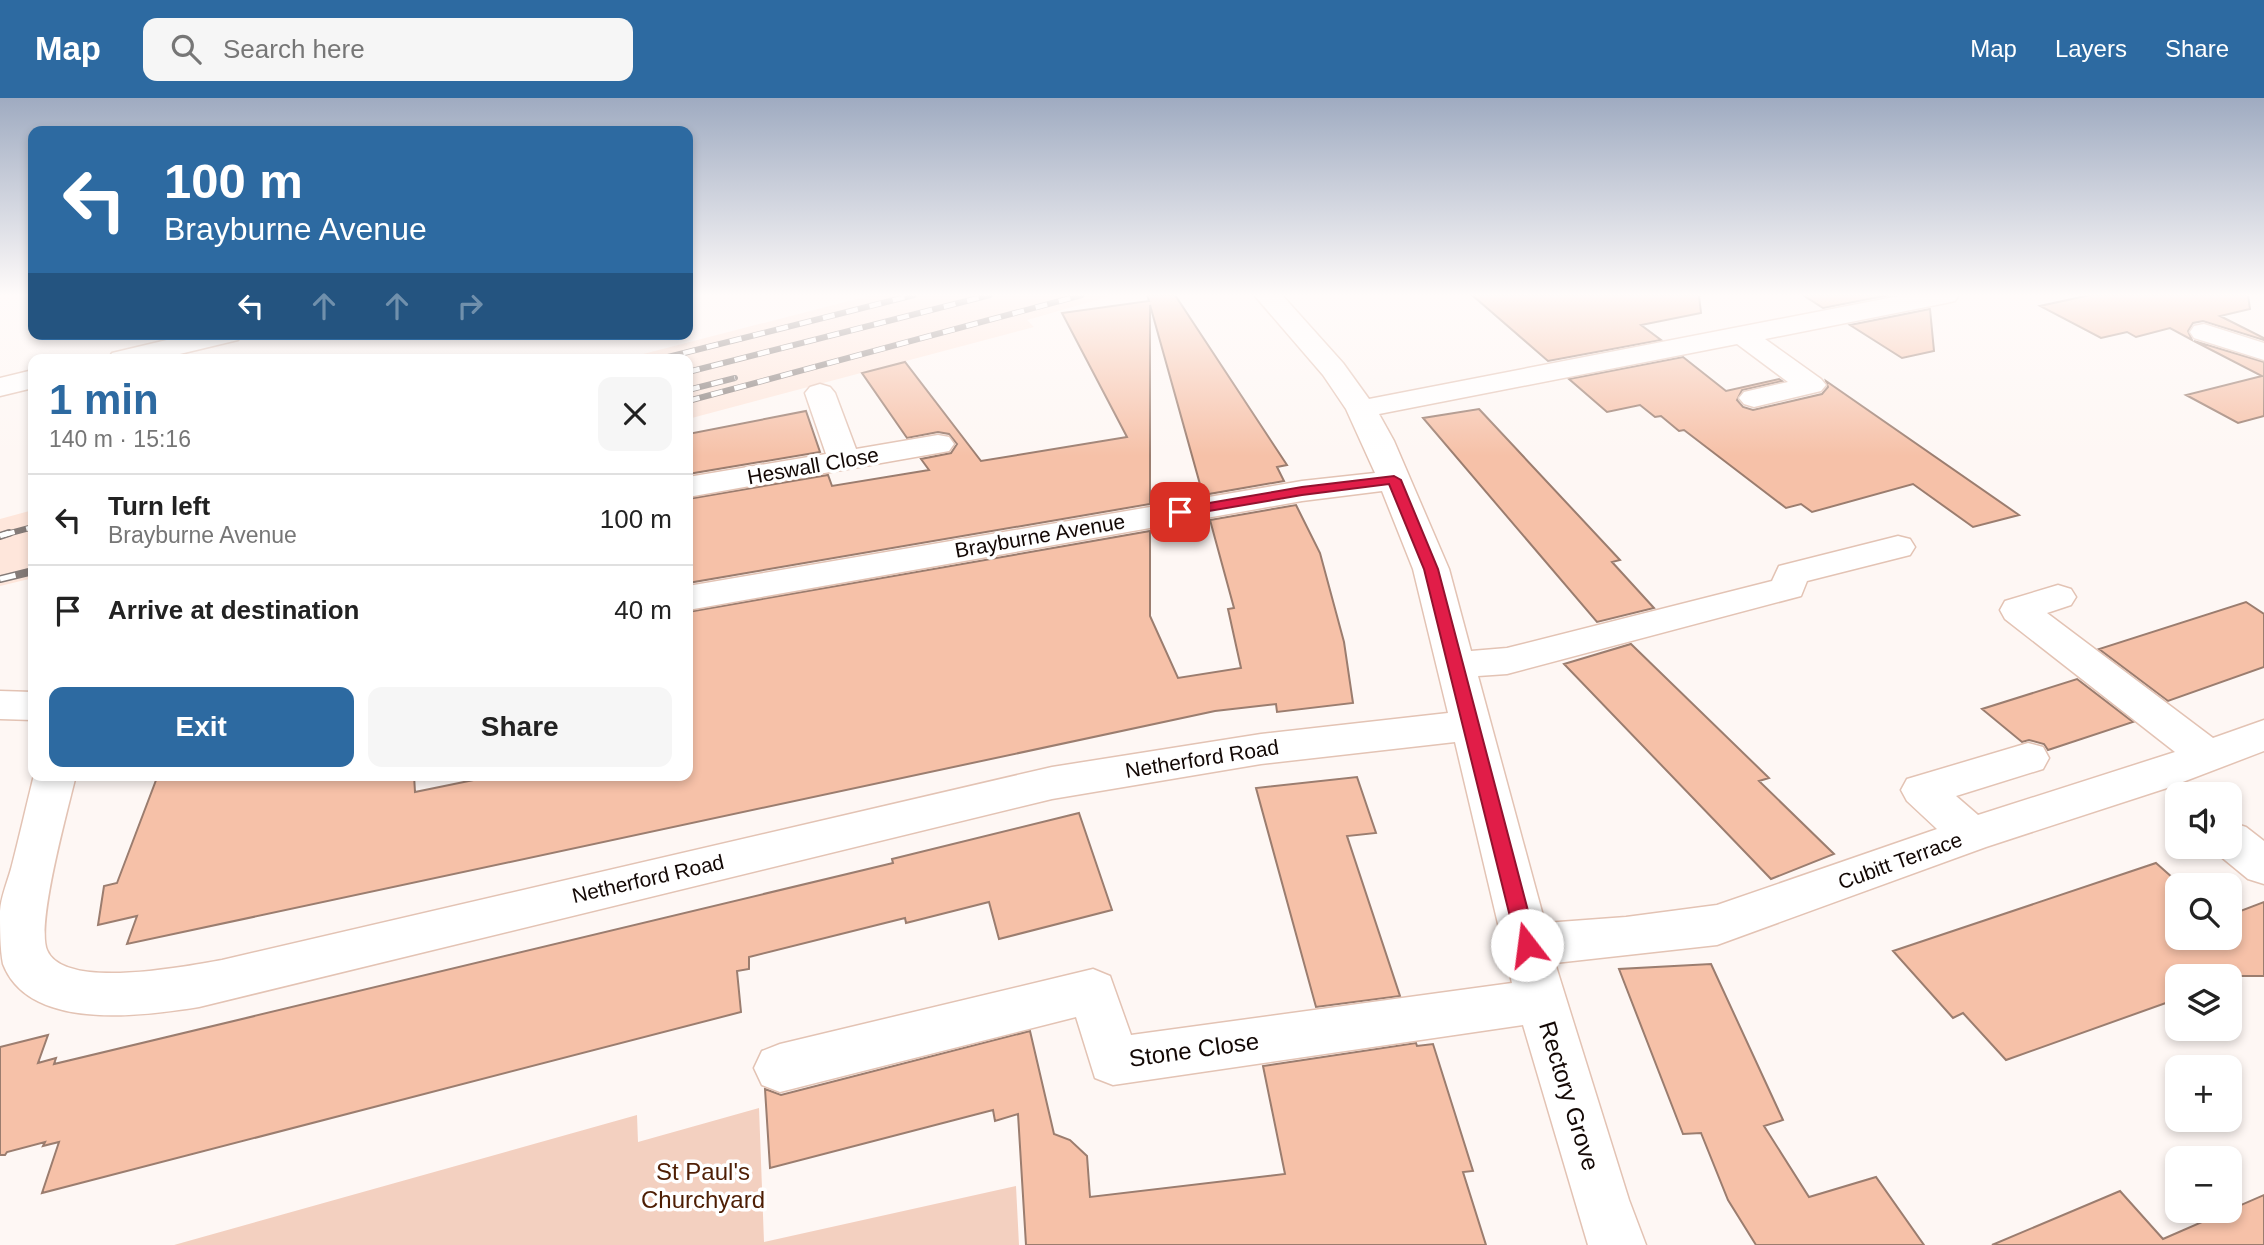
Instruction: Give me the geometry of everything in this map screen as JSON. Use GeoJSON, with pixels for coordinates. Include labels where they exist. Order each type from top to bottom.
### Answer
{"type":"FeatureCollection","features":[{"type":"Feature","properties":{"kind":"street"},"geometry":{"type":"LineString","coordinates":[[143,354],[167,349]]}},
{"type":"Feature","properties":{"kind":"street","name":"Rectory Grove"},"geometry":{"type":"LineString","coordinates":[[1315,349],[1361,409],[1431,569],[1541,1001],[1617,1245]]}},
{"type":"Feature","properties":{"kind":"street"},"geometry":{"type":"LineString","coordinates":[[1361,409],[1675,349]]}},
{"type":"Feature","properties":{"kind":"street"},"geometry":{"type":"LineString","coordinates":[[1754,398],[1811,385],[1761,349]]}},
{"type":"Feature","properties":{"kind":"street"},"geometry":{"type":"LineString","coordinates":[[0,387],[28,380]]}},
{"type":"Feature","properties":{"kind":"street"},"geometry":{"type":"LineString","coordinates":[[820,393],[844,460]]}},
{"type":"Feature","properties":{"kind":"street","name":"Heswall Close"},"geometry":{"type":"LineString","coordinates":[[693,486],[938,444]]}},
{"type":"Feature","properties":{"kind":"street","name":"Brayburne Avenue"},"geometry":{"type":"LineString","coordinates":[[693,597],[1289,494],[1394,480]]}},
{"type":"Feature","properties":{"kind":"street"},"geometry":{"type":"LineString","coordinates":[[1456,665],[1507,661],[1669,620],[1788,587],[1791,574],[1898,547]]}},
{"type":"Feature","properties":{"kind":"street"},"geometry":{"type":"LineString","coordinates":[[2058,597],[2018,610],[2208,757]]}},
{"type":"Feature","properties":{"kind":"street"},"geometry":{"type":"LineString","coordinates":[[0,705],[28,706]]}},
{"type":"Feature","properties":{"kind":"street","name":"Netherford Road"},"geometry":{"type":"LineString","coordinates":[[54,781],[22,913],[19,937],[23,958],[34,975],[55,986],[118,996],[222,981],[1052,783],[1261,749],[1470,726]]}},
{"type":"Feature","properties":{"kind":"street","name":"Cubitt Terrace"},"geometry":{"type":"LineString","coordinates":[[2172,782],[2208,757],[2264,735]]}},
{"type":"Feature","properties":{"kind":"street"},"geometry":{"type":"LineString","coordinates":[[1971,835],[1922,790],[2028,758]]}},
{"type":"Feature","properties":{"kind":"street","name":"Cubitt Terrace"},"geometry":{"type":"LineString","coordinates":[[1527,945],[1626,937],[1717,925],[1971,835],[2165,787]]}},
{"type":"Feature","properties":{"kind":"street"},"geometry":{"type":"LineString","coordinates":[[2242,849],[2264,866]]}},
{"type":"Feature","properties":{"kind":"street","name":"Stone Close"},"geometry":{"type":"LineString","coordinates":[[780,1068],[1093,991],[1113,1061],[1541,1001]]}},
{"type":"Feature","properties":{"kind":"shaded area"},"geometry":{"type":"Polygon","coordinates":[[[665,349],[953,349],[693,418],[693,354],[643,354],[665,349]]]}},
{"type":"Feature","properties":{"kind":"shaded area"},"geometry":{"type":"Polygon","coordinates":[[[28,511],[28,579],[0,586],[0,519],[28,511]]]}},
{"type":"Feature","properties":{"kind":"green space","name":"St Paul's Churchyard"},"geometry":{"type":"Polygon","coordinates":[[[759,1108],[764,1242],[1016,1186],[1019,1245],[174,1245],[637,1115],[638,1142],[759,1108]]]}},
{"type":"Feature","properties":{"kind":"building"},"geometry":{"type":"Polygon","coordinates":[[[1081,349],[1150,349],[1150,504],[693,582],[693,498],[828,475],[832,486],[929,470],[921,459],[951,453],[957,444],[949,434],[938,432],[907,438],[862,373],[905,362],[981,461],[1127,437],[1081,349]]]}},
{"type":"Feature","properties":{"kind":"building"},"geometry":{"type":"Polygon","coordinates":[[[1162,349],[1210,349],[1287,465],[1277,467],[1284,481],[1203,495],[1162,349]]]}},
{"type":"Feature","properties":{"kind":"building"},"geometry":{"type":"Polygon","coordinates":[[[1534,349],[1615,349],[1548,361],[1534,349]]]}},
{"type":"Feature","properties":{"kind":"building"},"geometry":{"type":"Polygon","coordinates":[[[1887,349],[1934,349],[1934,351],[1902,358],[1887,349]]]}},
{"type":"Feature","properties":{"kind":"building"},"geometry":{"type":"Polygon","coordinates":[[[2209,349],[2219,349],[2264,362],[2264,416],[2238,423],[2186,395],[2262,376],[2209,349]]]}},
{"type":"Feature","properties":{"kind":"building"},"geometry":{"type":"Polygon","coordinates":[[[1683,357],[1726,391],[1779,379],[1782,381],[1742,390],[1737,400],[1743,407],[1753,410],[1822,394],[1828,387],[1826,381],[2019,515],[1973,527],[1913,484],[1812,512],[1801,504],[1786,508],[1684,430],[1679,431],[1661,416],[1655,417],[1640,405],[1607,412],[1569,379],[1683,357]]]}},
{"type":"Feature","properties":{"kind":"building"},"geometry":{"type":"Polygon","coordinates":[[[1479,409],[1620,560],[1612,562],[1654,608],[1597,622],[1423,418],[1479,409]]]}},
{"type":"Feature","properties":{"kind":"building"},"geometry":{"type":"Polygon","coordinates":[[[806,411],[820,452],[693,473],[693,433],[806,411]]]}},
{"type":"Feature","properties":{"kind":"building"},"geometry":{"type":"Polygon","coordinates":[[[1296,505],[1320,553],[1344,642],[1353,703],[1277,712],[1276,704],[1215,711],[127,944],[137,916],[98,925],[104,886],[117,883],[156,781],[414,781],[415,792],[469,781],[693,781],[693,611],[1150,531],[1150,616],[1178,678],[1241,668],[1228,609],[1234,608],[1210,520],[1296,505]]]}},
{"type":"Feature","properties":{"kind":"building"},"geometry":{"type":"Polygon","coordinates":[[[2246,602],[2264,614],[2264,667],[2168,701],[2099,649],[2246,602]]]}},
{"type":"Feature","properties":{"kind":"building"},"geometry":{"type":"Polygon","coordinates":[[[1631,644],[1769,778],[1759,781],[1834,854],[1771,879],[1564,664],[1631,644]]]}},
{"type":"Feature","properties":{"kind":"building"},"geometry":{"type":"Polygon","coordinates":[[[2077,679],[2133,722],[2048,750],[2044,744],[2029,740],[2022,742],[1982,709],[2077,679]]]}},
{"type":"Feature","properties":{"kind":"building"},"geometry":{"type":"Polygon","coordinates":[[[1357,777],[1376,833],[1347,836],[1400,996],[1316,1007],[1256,788],[1357,777]]]}},
{"type":"Feature","properties":{"kind":"building"},"geometry":{"type":"Polygon","coordinates":[[[1079,813],[1112,910],[999,939],[989,902],[906,923],[905,918],[749,957],[749,969],[737,971],[741,1012],[42,1193],[59,1142],[43,1146],[45,1142],[0,1155],[0,1047],[48,1035],[38,1063],[56,1058],[54,1064],[893,863],[892,859],[1079,813]]]}},
{"type":"Feature","properties":{"kind":"building"},"geometry":{"type":"Polygon","coordinates":[[[2156,863],[2167,873],[2165,873],[2165,950],[2242,950],[2242,910],[2264,902],[2264,976],[2242,976],[2242,964],[2165,964],[2165,1003],[2006,1060],[1963,1013],[1953,1018],[1893,951],[2156,863]]]}},
{"type":"Feature","properties":{"kind":"building"},"geometry":{"type":"Polygon","coordinates":[[[1711,964],[1783,1120],[1764,1126],[1809,1197],[1876,1177],[1924,1245],[1756,1245],[1728,1200],[1701,1133],[1683,1134],[1619,969],[1711,964]]]}},
{"type":"Feature","properties":{"kind":"building"},"geometry":{"type":"Polygon","coordinates":[[[1030,1031],[1054,1134],[1070,1140],[1087,1156],[1090,1197],[1285,1174],[1263,1066],[1416,1043],[1417,1046],[1433,1044],[1473,1171],[1463,1172],[1486,1245],[1026,1245],[1018,1114],[995,1121],[993,1110],[770,1168],[765,1089],[781,1095],[1030,1031]]]}},
{"type":"Feature","properties":{"kind":"building"},"geometry":{"type":"Polygon","coordinates":[[[2120,1191],[2163,1239],[2200,1223],[2242,1223],[2242,1205],[2264,1195],[2264,1245],[1992,1245],[2120,1191]]]}},
{"type":"Feature","properties":{"kind":"railway"},"geometry":{"type":"LineString","coordinates":[[680,354],[702,349]]}},
{"type":"Feature","properties":{"kind":"railway"},"geometry":{"type":"LineString","coordinates":[[693,371],[780,349]]}},
{"type":"Feature","properties":{"kind":"railway"},"geometry":{"type":"LineString","coordinates":[[693,400],[883,349]]}},
{"type":"Feature","properties":{"kind":"railway"},"geometry":{"type":"LineString","coordinates":[[693,389],[735,378]]}},
{"type":"Feature","properties":{"kind":"railway"},"geometry":{"type":"LineString","coordinates":[[3,535],[28,528]]}},
{"type":"Feature","properties":{"kind":"railway"},"geometry":{"type":"LineString","coordinates":[[3,535],[9,533]]}},
{"type":"Feature","properties":{"kind":"railway"},"geometry":{"type":"LineString","coordinates":[[0,579],[28,572]]}},
{"type":"Feature","properties":{"kind":"route"},"geometry":{"type":"LineString","coordinates":[[1180,512],[1302,491],[1394,480],[1431,569],[1527,945]]}}]}
